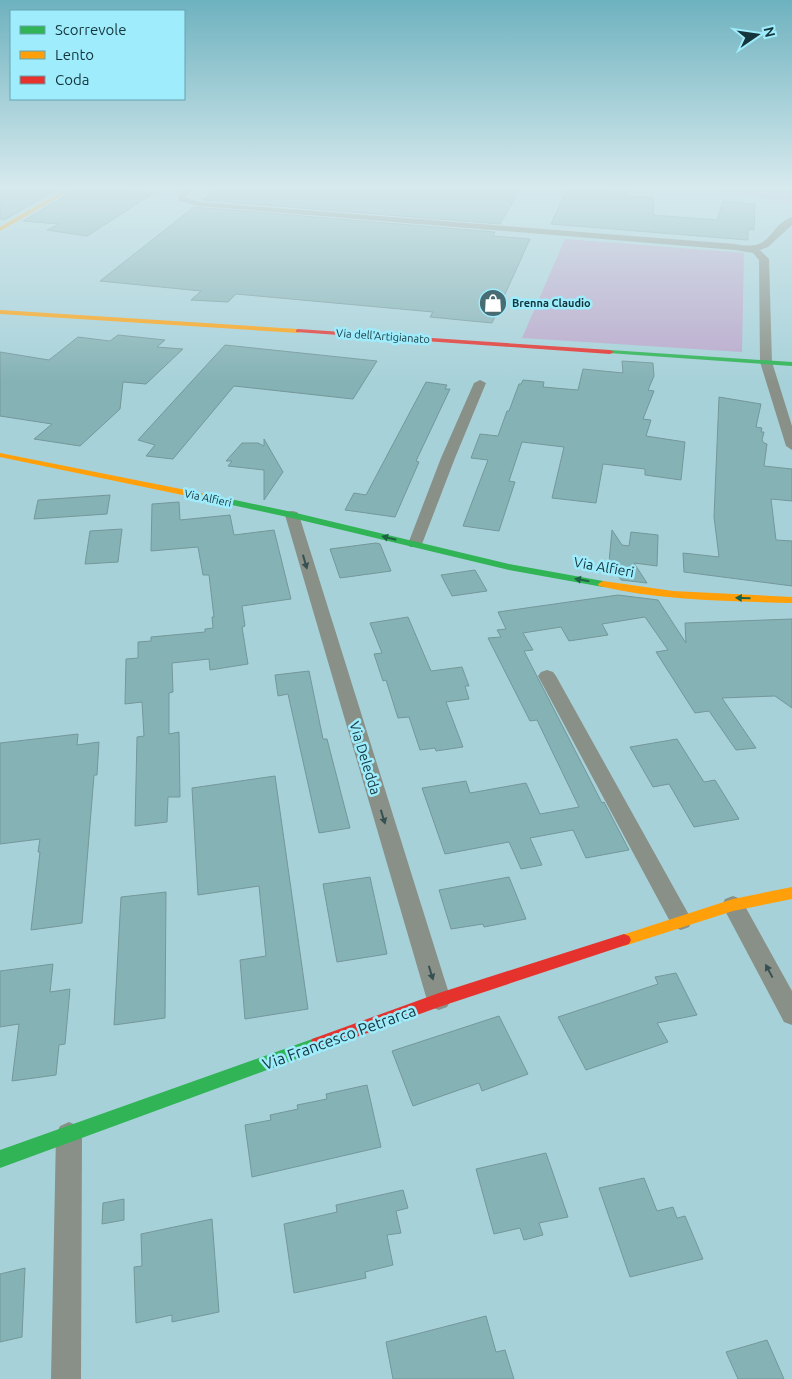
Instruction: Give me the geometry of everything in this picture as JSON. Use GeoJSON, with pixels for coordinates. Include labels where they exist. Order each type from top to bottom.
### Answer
{"type":"FeatureCollection","features":[{"type":"Feature","properties":{"kind":"street"},"geometry":{"type":"LineString","coordinates":[[760,253],[764,259],[766,362],[792,446]]}},
{"type":"Feature","properties":{"kind":"street","name":"Via dell'Artigianato"},"geometry":{"type":"LineString","coordinates":[[0,312],[61,314],[792,364]]}},
{"type":"Feature","properties":{"kind":"street"},"geometry":{"type":"LineString","coordinates":[[415,544],[448,458],[480,383]]}},
{"type":"Feature","properties":{"kind":"street","name":"Via Alfieri"},"geometry":{"type":"LineString","coordinates":[[0,455],[292,515],[509,567],[628,589],[706,597],[792,600]]}},
{"type":"Feature","properties":{"kind":"street","name":"Via Deledda"},"geometry":{"type":"LineString","coordinates":[[292,515],[439,1000]]}},
{"type":"Feature","properties":{"kind":"street"},"geometry":{"type":"LineString","coordinates":[[547,676],[681,921]]}},
{"type":"Feature","properties":{"kind":"street","name":"Via Francesco Petrarca"},"geometry":{"type":"LineString","coordinates":[[0,1159],[439,1000],[733,905],[792,893]]}},
{"type":"Feature","properties":{"kind":"street"},"geometry":{"type":"LineString","coordinates":[[733,905],[792,1014]]}},
{"type":"Feature","properties":{"kind":"street"},"geometry":{"type":"LineString","coordinates":[[66,1379],[69,1135]]}},
{"type":"Feature","properties":{"kind":"shaded area"},"geometry":{"type":"Polygon","coordinates":[[[559,253],[744,253],[742,352],[522,338],[559,253]]]}},
{"type":"Feature","properties":{"kind":"building"},"geometry":{"type":"Polygon","coordinates":[[[135,253],[524,253],[492,323],[430,317],[433,312],[236,294],[228,302],[191,300],[201,291],[100,281],[135,253]]]}},
{"type":"Feature","properties":{"kind":"building"},"geometry":{"type":"Polygon","coordinates":[[[118,335],[165,340],[157,347],[183,349],[146,384],[123,382],[120,409],[80,446],[34,439],[52,424],[0,416],[0,352],[49,360],[78,337],[110,341],[118,335]]]}},
{"type":"Feature","properties":{"kind":"building"},"geometry":{"type":"Polygon","coordinates":[[[225,345],[377,361],[353,399],[234,386],[173,459],[146,456],[155,445],[138,440],[225,345]]]}},
{"type":"Feature","properties":{"kind":"building"},"geometry":{"type":"Polygon","coordinates":[[[622,361],[653,363],[654,376],[648,390],[654,391],[643,419],[651,420],[646,436],[685,442],[681,480],[645,475],[645,469],[603,464],[596,503],[552,498],[564,447],[522,442],[509,481],[515,482],[499,531],[463,526],[488,460],[471,458],[480,434],[498,436],[519,384],[523,380],[544,382],[543,387],[578,390],[583,369],[623,373],[622,361]]]}},
{"type":"Feature","properties":{"kind":"building"},"geometry":{"type":"Polygon","coordinates":[[[426,382],[447,385],[445,389],[450,389],[416,461],[419,462],[395,517],[345,510],[354,493],[366,495],[426,382]]]}},
{"type":"Feature","properties":{"kind":"building"},"geometry":{"type":"Polygon","coordinates":[[[719,397],[761,404],[756,427],[762,428],[761,432],[764,432],[762,440],[767,444],[764,466],[792,469],[792,501],[771,499],[776,540],[792,541],[792,586],[684,572],[683,553],[719,557],[714,517],[719,397]]]}},
{"type":"Feature","properties":{"kind":"building"},"geometry":{"type":"Polygon","coordinates":[[[264,439],[283,472],[264,500],[264,470],[228,466],[232,461],[226,461],[242,443],[258,443],[264,446],[264,439]]]}},
{"type":"Feature","properties":{"kind":"building"},"geometry":{"type":"Polygon","coordinates":[[[110,495],[107,514],[34,519],[38,500],[110,495]]]}},
{"type":"Feature","properties":{"kind":"building"},"geometry":{"type":"Polygon","coordinates":[[[179,502],[180,520],[230,515],[234,535],[274,530],[291,599],[242,606],[245,626],[242,627],[248,664],[210,670],[209,659],[172,663],[173,692],[169,693],[169,734],[179,732],[180,797],[168,797],[167,822],[135,826],[137,737],[144,736],[142,702],[125,704],[126,659],[138,658],[138,642],[151,641],[151,637],[205,632],[205,629],[213,628],[212,617],[214,617],[209,575],[203,575],[198,547],[151,551],[152,504],[179,502]]]}},
{"type":"Feature","properties":{"kind":"building"},"geometry":{"type":"Polygon","coordinates":[[[122,529],[118,562],[85,564],[90,531],[122,529]]]}},
{"type":"Feature","properties":{"kind":"building"},"geometry":{"type":"Polygon","coordinates":[[[612,530],[622,545],[629,546],[631,532],[658,535],[657,566],[634,563],[647,583],[621,580],[609,562],[612,530]]]}},
{"type":"Feature","properties":{"kind":"building"},"geometry":{"type":"Polygon","coordinates":[[[380,544],[391,571],[340,578],[330,549],[380,544]]]}},
{"type":"Feature","properties":{"kind":"building"},"geometry":{"type":"Polygon","coordinates":[[[475,570],[487,591],[452,596],[441,575],[475,570]]]}},
{"type":"Feature","properties":{"kind":"building"},"geometry":{"type":"Polygon","coordinates":[[[618,595],[658,600],[686,643],[685,623],[792,619],[792,708],[775,696],[722,698],[756,748],[736,750],[709,711],[695,713],[656,652],[668,650],[645,617],[602,624],[608,635],[569,641],[561,627],[523,633],[533,650],[524,651],[602,803],[604,802],[629,850],[586,858],[573,830],[530,838],[542,865],[521,869],[509,842],[445,854],[422,788],[466,781],[470,793],[526,783],[540,814],[579,807],[537,720],[530,721],[488,638],[501,637],[497,630],[506,629],[498,612],[618,595]]]}},
{"type":"Feature","properties":{"kind":"building"},"geometry":{"type":"Polygon","coordinates":[[[408,617],[431,671],[462,667],[469,686],[465,686],[469,699],[446,702],[463,747],[436,751],[435,748],[420,750],[409,717],[398,718],[386,680],[383,681],[374,654],[382,653],[370,623],[408,617]]]}},
{"type":"Feature","properties":{"kind":"building"},"geometry":{"type":"Polygon","coordinates":[[[309,671],[323,739],[327,739],[350,828],[319,833],[288,694],[278,696],[275,675],[309,671]]]}},
{"type":"Feature","properties":{"kind":"building"},"geometry":{"type":"Polygon","coordinates":[[[78,734],[77,745],[99,742],[97,775],[94,775],[82,923],[31,930],[40,839],[0,844],[0,743],[78,734]]]}},
{"type":"Feature","properties":{"kind":"building"},"geometry":{"type":"Polygon","coordinates":[[[677,739],[704,782],[715,780],[739,819],[694,827],[669,784],[653,787],[630,747],[677,739]]]}},
{"type":"Feature","properties":{"kind":"building"},"geometry":{"type":"Polygon","coordinates":[[[275,776],[308,1009],[245,1019],[240,960],[266,956],[259,886],[198,895],[192,788],[275,776]]]}},
{"type":"Feature","properties":{"kind":"building"},"geometry":{"type":"Polygon","coordinates":[[[370,877],[387,954],[337,962],[323,884],[370,877]]]}},
{"type":"Feature","properties":{"kind":"building"},"geometry":{"type":"Polygon","coordinates":[[[509,877],[526,919],[484,927],[483,924],[451,929],[439,890],[509,877]]]}},
{"type":"Feature","properties":{"kind":"building"},"geometry":{"type":"Polygon","coordinates":[[[166,892],[165,1018],[114,1025],[121,897],[166,892]]]}},
{"type":"Feature","properties":{"kind":"building"},"geometry":{"type":"Polygon","coordinates":[[[53,964],[50,992],[70,989],[65,1044],[59,1045],[56,1075],[12,1081],[19,1024],[0,1027],[0,971],[53,964]]]}},
{"type":"Feature","properties":{"kind":"building"},"geometry":{"type":"Polygon","coordinates":[[[676,973],[697,1015],[657,1023],[668,1042],[586,1070],[558,1017],[658,984],[655,977],[676,973]]]}},
{"type":"Feature","properties":{"kind":"building"},"geometry":{"type":"Polygon","coordinates":[[[499,1016],[528,1074],[482,1091],[479,1083],[413,1106],[392,1051],[499,1016]]]}},
{"type":"Feature","properties":{"kind":"building"},"geometry":{"type":"Polygon","coordinates":[[[367,1085],[381,1147],[252,1177],[245,1125],[271,1120],[270,1115],[298,1109],[297,1105],[327,1099],[326,1094],[367,1085]]]}},
{"type":"Feature","properties":{"kind":"building"},"geometry":{"type":"Polygon","coordinates":[[[546,1153],[568,1217],[539,1223],[543,1235],[524,1240],[520,1228],[494,1234],[476,1169],[546,1153]]]}},
{"type":"Feature","properties":{"kind":"building"},"geometry":{"type":"Polygon","coordinates":[[[644,1178],[657,1211],[673,1207],[677,1218],[685,1216],[703,1259],[630,1277],[599,1188],[644,1178]]]}},
{"type":"Feature","properties":{"kind":"building"},"geometry":{"type":"Polygon","coordinates":[[[403,1190],[408,1208],[396,1211],[401,1233],[387,1235],[393,1265],[365,1272],[366,1278],[294,1293],[284,1224],[337,1212],[336,1205],[403,1190]]]}},
{"type":"Feature","properties":{"kind":"building"},"geometry":{"type":"Polygon","coordinates":[[[124,1199],[124,1220],[102,1224],[103,1203],[124,1199]]]}},
{"type":"Feature","properties":{"kind":"building"},"geometry":{"type":"Polygon","coordinates":[[[212,1219],[219,1312],[172,1322],[172,1315],[136,1323],[134,1267],[142,1266],[141,1234],[212,1219]]]}},
{"type":"Feature","properties":{"kind":"building"},"geometry":{"type":"Polygon","coordinates":[[[25,1268],[22,1337],[0,1342],[0,1274],[25,1268]]]}},
{"type":"Feature","properties":{"kind":"building"},"geometry":{"type":"Polygon","coordinates":[[[486,1316],[496,1352],[505,1350],[514,1379],[393,1379],[386,1342],[486,1316]]]}},
{"type":"Feature","properties":{"kind":"building"},"geometry":{"type":"Polygon","coordinates":[[[767,1340],[784,1379],[738,1379],[726,1352],[767,1340]]]}},
{"type":"Feature","properties":{"kind":"traffic: fast"},"geometry":{"type":"LineString","coordinates":[[610,352],[792,364]]}},
{"type":"Feature","properties":{"kind":"traffic: fast"},"geometry":{"type":"LineString","coordinates":[[221,500],[509,567],[603,584]]}},
{"type":"Feature","properties":{"kind":"traffic: fast"},"geometry":{"type":"LineString","coordinates":[[0,1159],[318,1044]]}},
{"type":"Feature","properties":{"kind":"traffic: slow"},"geometry":{"type":"LineString","coordinates":[[0,312],[298,331]]}},
{"type":"Feature","properties":{"kind":"traffic: slow"},"geometry":{"type":"LineString","coordinates":[[0,455],[221,500]]}},
{"type":"Feature","properties":{"kind":"traffic: slow"},"geometry":{"type":"LineString","coordinates":[[603,584],[673,594],[792,600]]}},
{"type":"Feature","properties":{"kind":"traffic: slow"},"geometry":{"type":"LineString","coordinates":[[624,940],[733,905],[792,893]]}},
{"type":"Feature","properties":{"kind":"traffic: jam"},"geometry":{"type":"LineString","coordinates":[[298,331],[610,352]]}},
{"type":"Feature","properties":{"kind":"traffic: jam"},"geometry":{"type":"LineString","coordinates":[[318,1044],[439,1000],[624,940]]}},
{"type":"Feature","properties":{"kind":"place","name":"Brenna Claudio"},"geometry":{"type":"Point","coordinates":[493,303]}}]}
